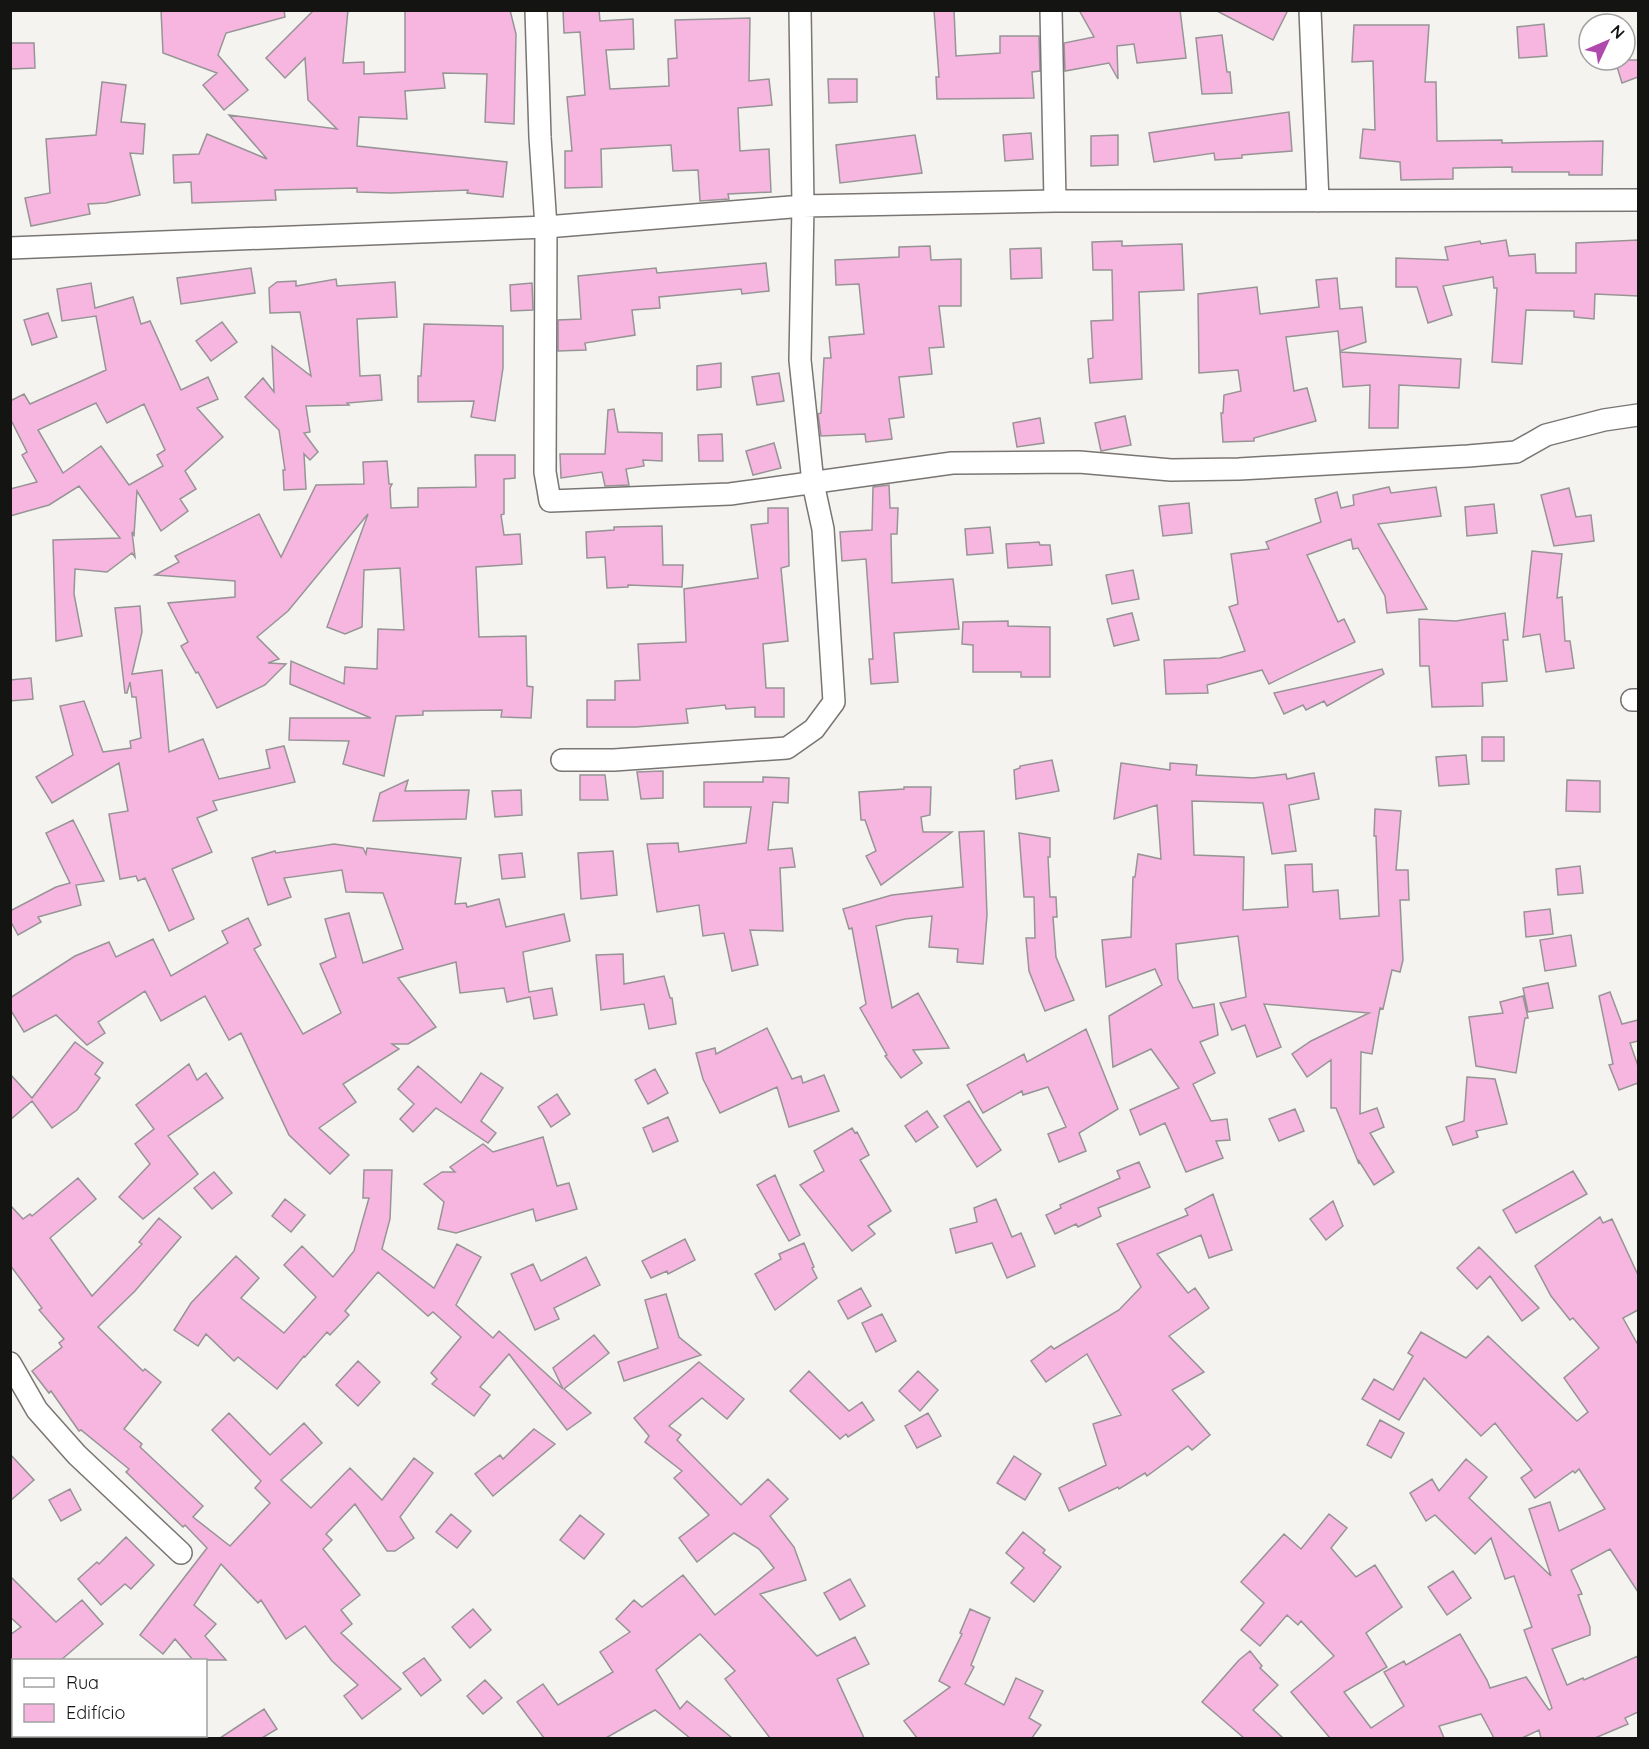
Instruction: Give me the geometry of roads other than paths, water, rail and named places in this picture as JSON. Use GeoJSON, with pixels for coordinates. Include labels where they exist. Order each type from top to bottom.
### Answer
{"type":"FeatureCollection","features":[{"type":"Feature","properties":{"kind":"street"},"geometry":{"type":"LineString","coordinates":[[536,10],[540,137],[546,227],[545,472],[550,501],[730,494],[952,463],[1079,462],[1171,470],[1468,456],[1516,452],[1546,435],[1604,420],[1638,415]]}},
{"type":"Feature","properties":{"kind":"street"},"geometry":{"type":"LineString","coordinates":[[562,760],[614,760],[787,748],[814,729],[834,702],[823,530],[813,483],[800,360],[803,206],[800,10]]}},
{"type":"Feature","properties":{"kind":"street"},"geometry":{"type":"LineString","coordinates":[[1052,10],[1055,201]]}},
{"type":"Feature","properties":{"kind":"street"},"geometry":{"type":"LineString","coordinates":[[1310,10],[1318,201]]}},
{"type":"Feature","properties":{"kind":"street"},"geometry":{"type":"LineString","coordinates":[[10,248],[546,227],[803,206],[1055,201],[1638,200]]}},
{"type":"Feature","properties":{"kind":"street"},"geometry":{"type":"LineString","coordinates":[[10,1363],[37,1410],[77,1455],[181,1553]]}}]}
